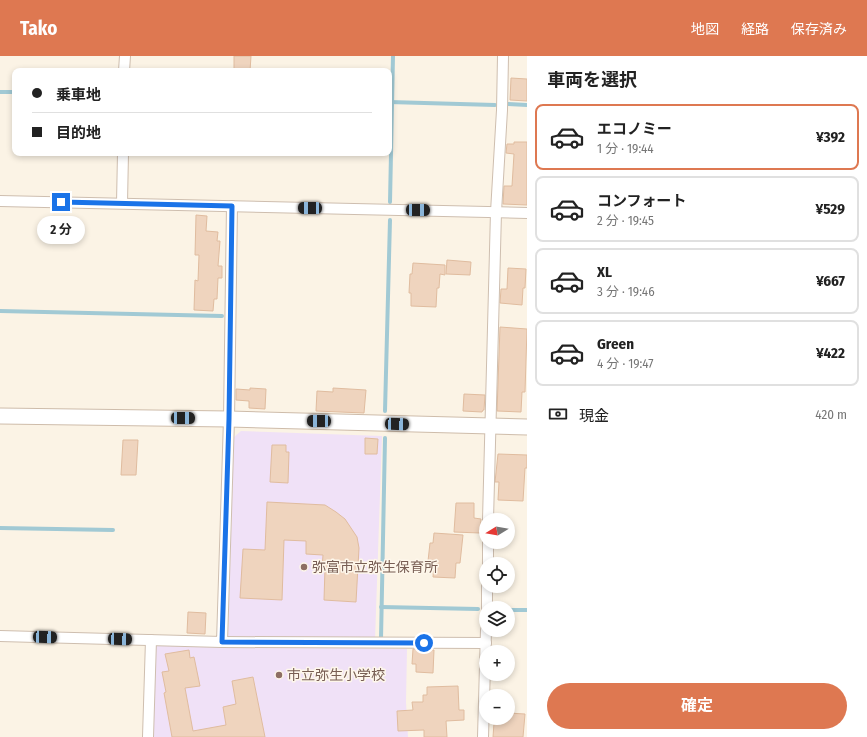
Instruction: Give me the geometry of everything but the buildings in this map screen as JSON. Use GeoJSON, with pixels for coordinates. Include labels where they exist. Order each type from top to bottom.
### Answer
{"type":"FeatureCollection","features":[{"type":"Feature","properties":{"kind":"street"},"geometry":{"type":"LineString","coordinates":[[124,56],[124,68]]}},
{"type":"Feature","properties":{"kind":"street"},"geometry":{"type":"LineString","coordinates":[[488,513],[496,212],[502,110],[502,56]]}},
{"type":"Feature","properties":{"kind":"street"},"geometry":{"type":"LineString","coordinates":[[122,203],[123,156]]}},
{"type":"Feature","properties":{"kind":"street"},"geometry":{"type":"LineString","coordinates":[[0,201],[527,213]]}},
{"type":"Feature","properties":{"kind":"street"},"geometry":{"type":"LineString","coordinates":[[222,642],[229,419],[232,206]]}},
{"type":"Feature","properties":{"kind":"street"},"geometry":{"type":"LineString","coordinates":[[0,416],[229,419],[527,427]]}},
{"type":"Feature","properties":{"kind":"street"},"geometry":{"type":"LineString","coordinates":[[0,636],[222,642],[486,643]]}},
{"type":"Feature","properties":{"kind":"street"},"geometry":{"type":"LineString","coordinates":[[483,737],[486,637]]}},
{"type":"Feature","properties":{"kind":"street"},"geometry":{"type":"LineString","coordinates":[[148,737],[150,640]]}},
{"type":"Feature","properties":{"kind":"shaded area","name":"弥富市立弥生保育所"},"geometry":{"type":"Polygon","coordinates":[[[241,431],[382,436],[375,640],[232,640],[228,637],[234,437],[241,431]]]}},
{"type":"Feature","properties":{"kind":"shaded area","name":"市立弥生小学校"},"geometry":{"type":"Polygon","coordinates":[[[157,644],[407,649],[406,702],[408,737],[150,737],[153,648],[157,644]]]}},
{"type":"Feature","properties":{"kind":"waterway"},"geometry":{"type":"LineString","coordinates":[[392,105],[393,56]]}},
{"type":"Feature","properties":{"kind":"waterway"},"geometry":{"type":"LineString","coordinates":[[0,92],[12,92]]}},
{"type":"Feature","properties":{"kind":"waterway"},"geometry":{"type":"LineString","coordinates":[[392,102],[495,105]]}},
{"type":"Feature","properties":{"kind":"waterway"},"geometry":{"type":"LineString","coordinates":[[508,104],[527,105]]}},
{"type":"Feature","properties":{"kind":"waterway"},"geometry":{"type":"LineString","coordinates":[[390,202],[391,156]]}},
{"type":"Feature","properties":{"kind":"waterway"},"geometry":{"type":"LineString","coordinates":[[385,411],[390,220]]}},
{"type":"Feature","properties":{"kind":"waterway"},"geometry":{"type":"LineString","coordinates":[[0,311],[222,316]]}},
{"type":"Feature","properties":{"kind":"waterway"},"geometry":{"type":"LineString","coordinates":[[381,639],[385,438]]}},
{"type":"Feature","properties":{"kind":"waterway"},"geometry":{"type":"LineString","coordinates":[[0,528],[113,530]]}},
{"type":"Feature","properties":{"kind":"waterway"},"geometry":{"type":"LineString","coordinates":[[381,607],[478,609]]}},
{"type":"Feature","properties":{"kind":"waterway"},"geometry":{"type":"LineString","coordinates":[[515,610],[527,610]]}},
{"type":"Feature","properties":{"kind":"place","name":"弥富市立弥生保育所"},"geometry":{"type":"Point","coordinates":[304,567]}},
{"type":"Feature","properties":{"kind":"place","name":"市立弥生小学校"},"geometry":{"type":"Point","coordinates":[279,675]}},
{"type":"Feature","properties":{"kind":"route"},"geometry":{"type":"LineString","coordinates":[[61,202],[232,206],[229,419],[222,642],[424,643]]}}]}
